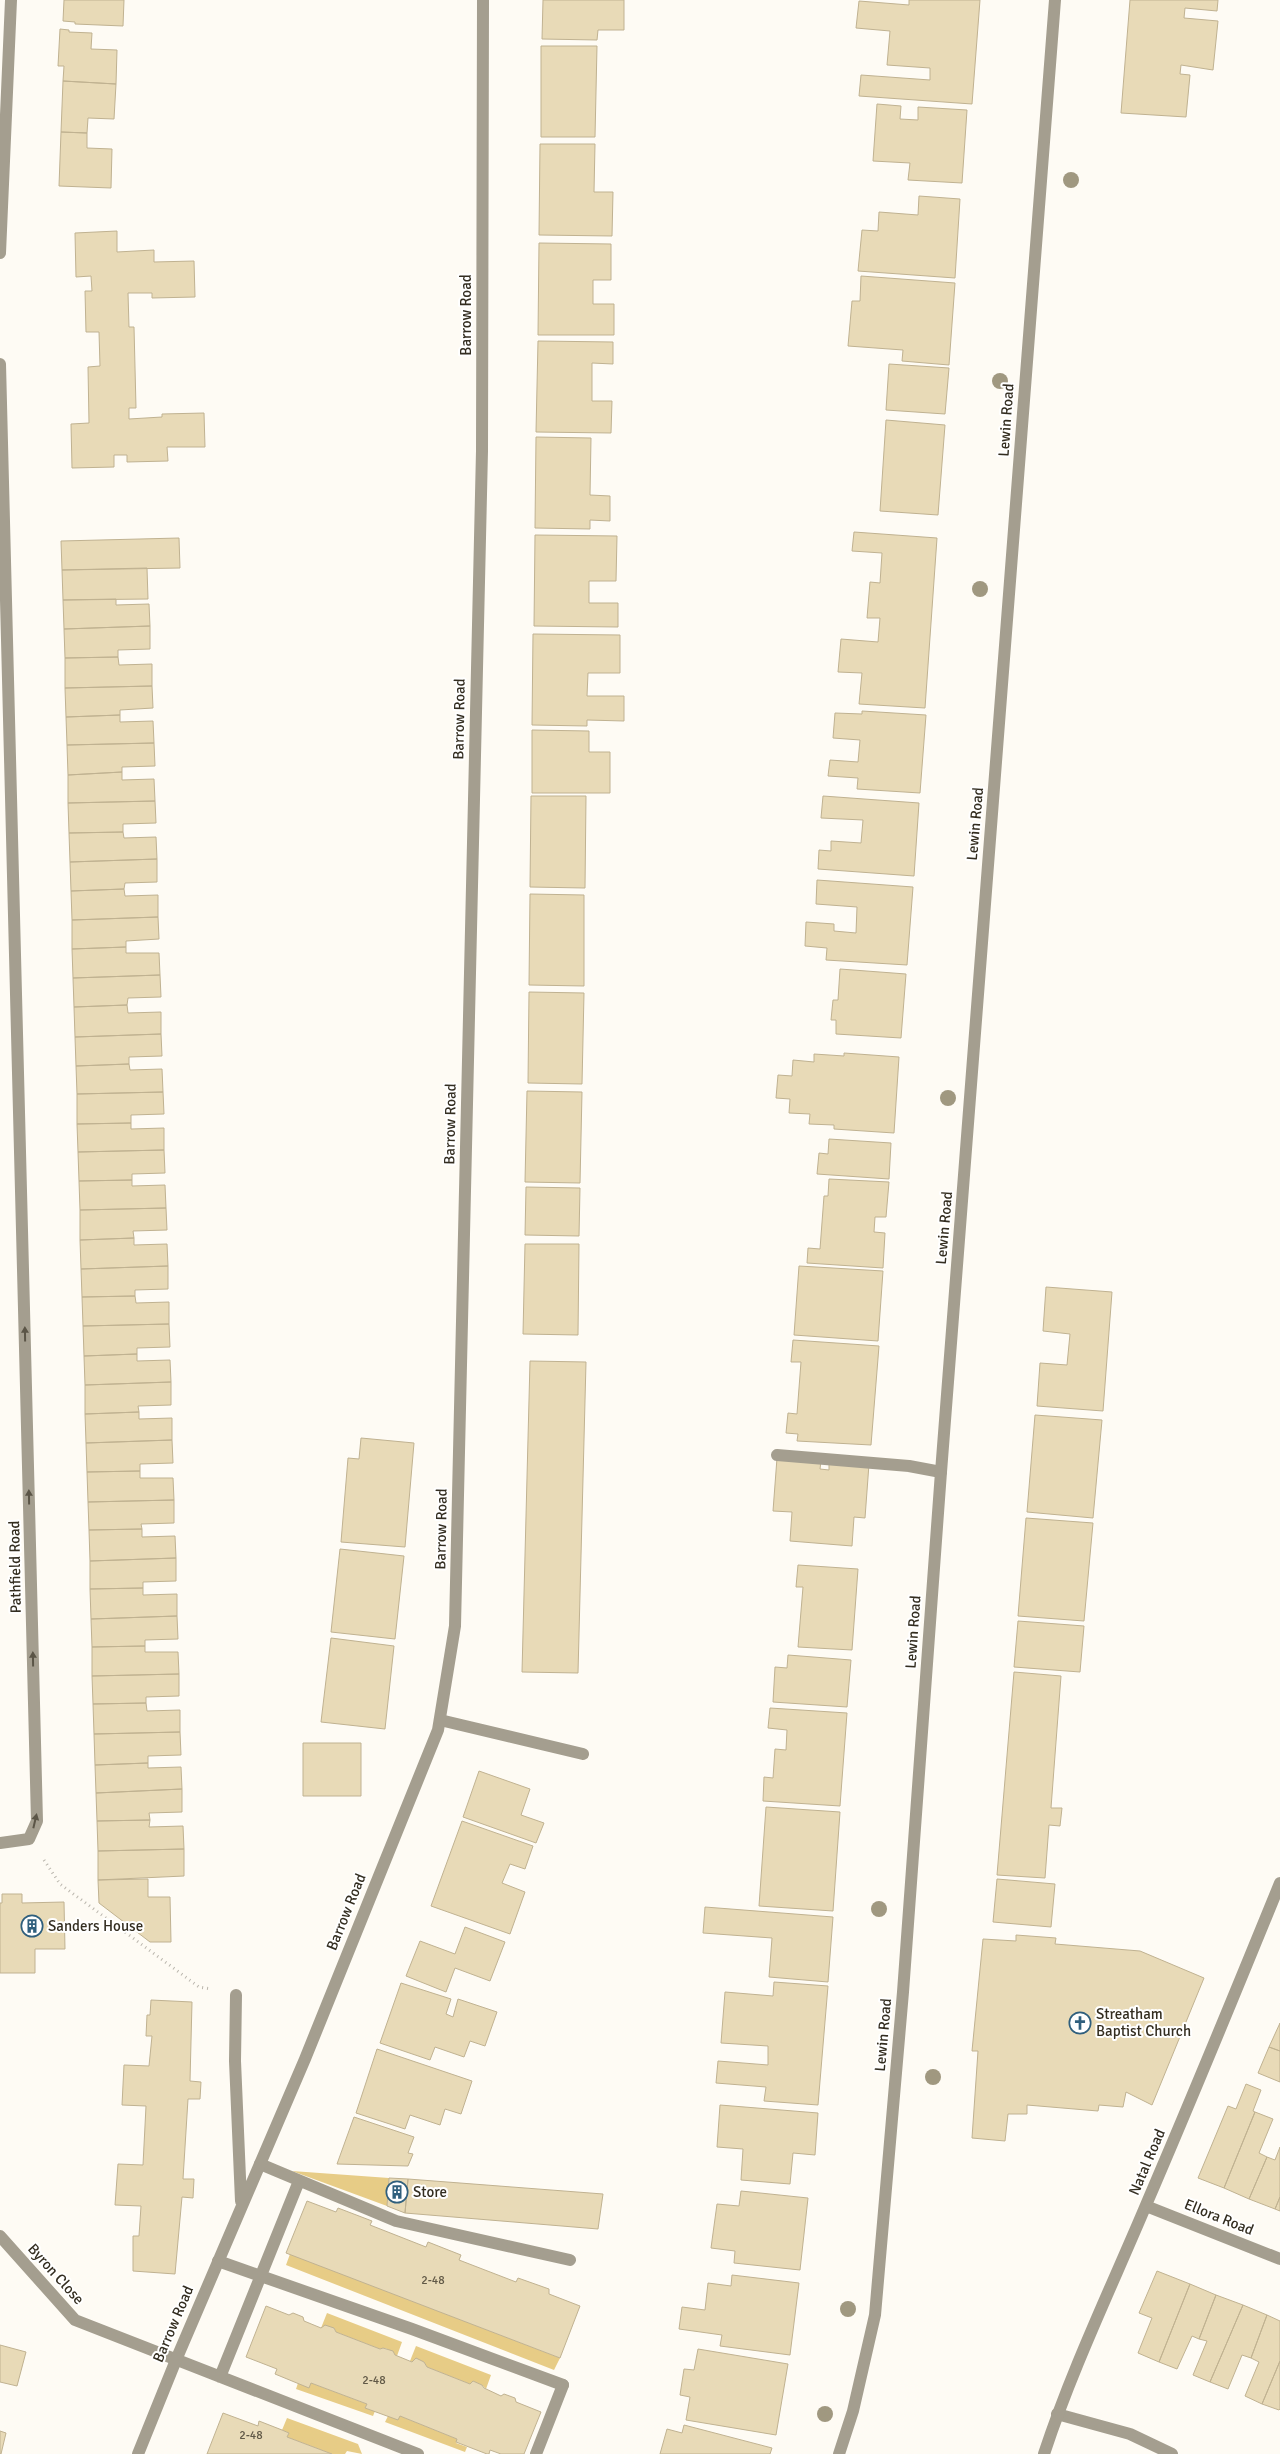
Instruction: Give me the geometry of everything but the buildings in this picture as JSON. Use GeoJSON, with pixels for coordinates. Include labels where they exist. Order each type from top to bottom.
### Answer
{"type":"FeatureCollection","features":[{"type":"Feature","properties":{"kind":"street"},"geometry":{"type":"LineString","coordinates":[[0,254],[11,0]]}},
{"type":"Feature","properties":{"kind":"street","name":"Barrow Road"},"geometry":{"type":"LineString","coordinates":[[138,2454],[240,2208],[305,2059],[438,1730],[455,1626],[481,461],[483,0]]}},
{"type":"Feature","properties":{"kind":"street","name":"Lewin Road"},"geometry":{"type":"LineString","coordinates":[[839,2454],[857,2394],[874,2315],[903,1992],[941,1472],[1055,0]]}},
{"type":"Feature","properties":{"kind":"street","name":"Pathfield Road"},"geometry":{"type":"LineString","coordinates":[[0,364],[37,1821],[29,1839]]}},
{"type":"Feature","properties":{"kind":"street"},"geometry":{"type":"LineString","coordinates":[[777,1455],[909,1466],[941,1472]]}},
{"type":"Feature","properties":{"kind":"street"},"geometry":{"type":"LineString","coordinates":[[440,1720],[583,1754]]}},
{"type":"Feature","properties":{"kind":"street"},"geometry":{"type":"LineString","coordinates":[[0,1843],[29,1839]]}},
{"type":"Feature","properties":{"kind":"street","name":"Natal Road"},"geometry":{"type":"LineString","coordinates":[[1044,2454],[1057,2414],[1146,2206],[1280,1883]]}},
{"type":"Feature","properties":{"kind":"street","name":"Barrow Road"},"geometry":{"type":"LineString","coordinates":[[236,1995],[235,2061],[240,2208]]}},
{"type":"Feature","properties":{"kind":"street"},"geometry":{"type":"LineString","coordinates":[[260,2164],[396,2221],[570,2260]]}},
{"type":"Feature","properties":{"kind":"street"},"geometry":{"type":"LineString","coordinates":[[220,2377],[299,2180]]}},
{"type":"Feature","properties":{"kind":"street","name":"Ellora Road"},"geometry":{"type":"LineString","coordinates":[[1146,2206],[1280,2259]]}},
{"type":"Feature","properties":{"kind":"street","name":"Byron Close"},"geometry":{"type":"LineString","coordinates":[[0,2236],[76,2320],[418,2454]]}},
{"type":"Feature","properties":{"kind":"street"},"geometry":{"type":"LineString","coordinates":[[218,2261],[412,2329],[563,2385],[536,2454]]}},
{"type":"Feature","properties":{"kind":"street"},"geometry":{"type":"LineString","coordinates":[[1057,2414],[1130,2434],[1172,2454]]}},
{"type":"Feature","properties":{"kind":"path"},"geometry":{"type":"LineString","coordinates":[[29,1839],[60,1884],[199,1987],[219,1991]]}},
{"type":"Feature","properties":{"kind":"shaded area"},"geometry":{"type":"Polygon","coordinates":[[[292,2171],[389,2178],[387,2206],[292,2171]]]}},
{"type":"Feature","properties":{"kind":"shaded area"},"geometry":{"type":"Polygon","coordinates":[[[290,2254],[560,2358],[554,2370],[286,2265],[290,2254]]]}},
{"type":"Feature","properties":{"kind":"shaded area"},"geometry":{"type":"Polygon","coordinates":[[[327,2313],[402,2342],[397,2356],[387,2349],[380,2349],[336,2332],[334,2328],[321,2328],[327,2313]]]}},
{"type":"Feature","properties":{"kind":"shaded area"},"geometry":{"type":"Polygon","coordinates":[[[416,2346],[491,2375],[486,2389],[473,2381],[470,2384],[427,2367],[424,2362],[416,2359],[412,2362],[410,2361],[416,2346]]]}},
{"type":"Feature","properties":{"kind":"shaded area"},"geometry":{"type":"Polygon","coordinates":[[[298,2383],[311,2383],[367,2404],[365,2408],[375,2411],[373,2416],[296,2389],[298,2383]]]}},
{"type":"Feature","properties":{"kind":"shaded area"},"geometry":{"type":"Polygon","coordinates":[[[388,2416],[400,2416],[457,2439],[456,2443],[467,2447],[465,2452],[385,2422],[388,2416]]]}},
{"type":"Feature","properties":{"kind":"shaded area"},"geometry":{"type":"Polygon","coordinates":[[[287,2418],[358,2444],[362,2454],[347,2451],[345,2454],[332,2454],[287,2437],[289,2433],[282,2430],[287,2418]]]}},
{"type":"Feature","properties":{"kind":"place","name":"Sanders House"},"geometry":{"type":"Point","coordinates":[32,1926]}},
{"type":"Feature","properties":{"kind":"place","name":"Streatham Baptist Church"},"geometry":{"type":"Point","coordinates":[1080,2023]}},
{"type":"Feature","properties":{"kind":"place","name":"Store"},"geometry":{"type":"Point","coordinates":[397,2192]}}]}
